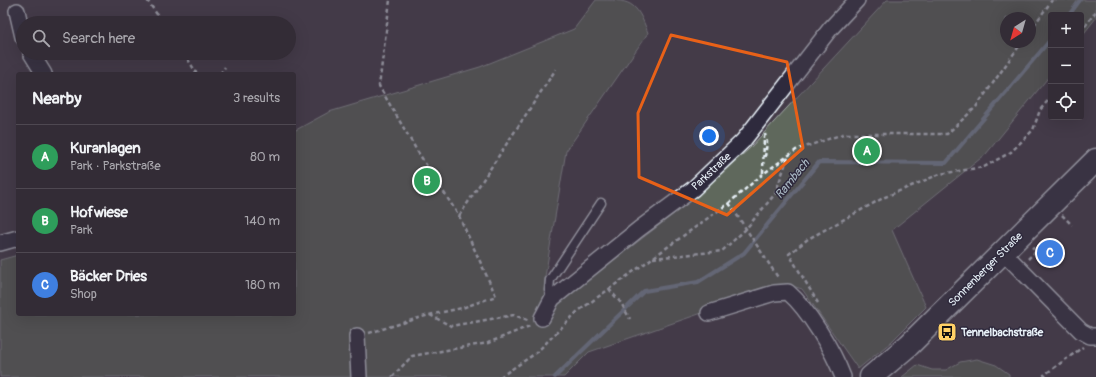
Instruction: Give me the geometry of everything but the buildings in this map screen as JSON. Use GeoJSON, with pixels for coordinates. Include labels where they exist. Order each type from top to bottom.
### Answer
{"type":"FeatureCollection","features":[{"type":"Feature","properties":{"kind":"main road","name":"Sonnenberger Straße"},"geometry":{"type":"LineString","coordinates":[[872,377],[909,345],[1096,160]]}},
{"type":"Feature","properties":{"kind":"street","name":"Parkstraße"},"geometry":{"type":"LineString","coordinates":[[542,318],[552,299],[639,229],[693,189],[744,141],[830,29],[857,0]]}},
{"type":"Feature","properties":{"kind":"street"},"geometry":{"type":"LineString","coordinates":[[17,11],[18,16]]}},
{"type":"Feature","properties":{"kind":"street"},"geometry":{"type":"LineString","coordinates":[[35,60],[43,72]]}},
{"type":"Feature","properties":{"kind":"street"},"geometry":{"type":"LineString","coordinates":[[0,243],[16,239]]}},
{"type":"Feature","properties":{"kind":"street"},"geometry":{"type":"LineString","coordinates":[[1003,252],[1081,331],[1093,336]]}},
{"type":"Feature","properties":{"kind":"street"},"geometry":{"type":"LineString","coordinates":[[709,313],[774,293],[788,292],[800,302],[837,362],[843,377]]}},
{"type":"Feature","properties":{"kind":"street"},"geometry":{"type":"LineString","coordinates":[[357,336],[359,377]]}},
{"type":"Feature","properties":{"kind":"lane"},"geometry":{"type":"LineString","coordinates":[[552,299],[549,290],[550,280],[601,203]]}},
{"type":"Feature","properties":{"kind":"path"},"geometry":{"type":"LineString","coordinates":[[147,0],[158,16]]}},
{"type":"Feature","properties":{"kind":"path"},"geometry":{"type":"LineString","coordinates":[[357,336],[429,315],[462,308],[496,296],[458,216],[379,86],[390,0]]}},
{"type":"Feature","properties":{"kind":"path"},"geometry":{"type":"LineString","coordinates":[[1036,23],[1052,0]]}},
{"type":"Feature","properties":{"kind":"path"},"geometry":{"type":"LineString","coordinates":[[1084,28],[1096,11]]}},
{"type":"Feature","properties":{"kind":"path"},"geometry":{"type":"LineString","coordinates":[[500,377],[536,352],[577,312],[728,203],[763,174],[796,150],[843,134],[947,134],[976,107],[1018,48]]}},
{"type":"Feature","properties":{"kind":"path"},"geometry":{"type":"LineString","coordinates":[[188,60],[196,72]]}},
{"type":"Feature","properties":{"kind":"path"},"geometry":{"type":"LineString","coordinates":[[221,72],[225,67]]}},
{"type":"Feature","properties":{"kind":"path"},"geometry":{"type":"LineString","coordinates":[[458,216],[556,69]]}},
{"type":"Feature","properties":{"kind":"path"},"geometry":{"type":"LineString","coordinates":[[823,310],[789,254],[808,239],[884,197],[940,174],[984,167],[1012,152],[1033,130],[1040,110],[1048,101]]}},
{"type":"Feature","properties":{"kind":"path"},"geometry":{"type":"LineString","coordinates":[[764,130],[767,142],[764,159]]}},
{"type":"Feature","properties":{"kind":"path"},"geometry":{"type":"LineString","coordinates":[[763,174],[764,135]]}},
{"type":"Feature","properties":{"kind":"path"},"geometry":{"type":"LineString","coordinates":[[652,258],[722,251],[746,230],[775,194],[788,156]]}},
{"type":"Feature","properties":{"kind":"path"},"geometry":{"type":"LineString","coordinates":[[728,203],[788,292]]}},
{"type":"Feature","properties":{"kind":"path"},"geometry":{"type":"LineString","coordinates":[[1061,214],[1072,225]]}},
{"type":"Feature","properties":{"kind":"path"},"geometry":{"type":"LineString","coordinates":[[1036,251],[1042,256]]}},
{"type":"Feature","properties":{"kind":"path"},"geometry":{"type":"LineString","coordinates":[[609,289],[621,303],[630,319]]}},
{"type":"Feature","properties":{"kind":"path"},"geometry":{"type":"LineString","coordinates":[[392,377],[412,356],[488,343],[536,324],[514,315],[451,326],[429,315]]}},
{"type":"Feature","properties":{"kind":"path"},"geometry":{"type":"LineString","coordinates":[[1046,377],[1044,375],[1084,346],[1093,336]]}},
{"type":"Feature","properties":{"kind":"highlighted area"},"geometry":{"type":"Polygon","coordinates":[[[671,35],[787,62],[803,148],[727,215],[639,177],[638,113],[671,35]]]}},
{"type":"Feature","properties":{"kind":"green space"},"geometry":{"type":"Polygon","coordinates":[[[596,0],[624,2],[635,8],[640,14],[648,33],[566,151],[545,277],[544,299],[558,303],[679,210],[749,149],[887,0],[1096,0],[1096,18],[1084,33],[1084,12],[1048,12],[1048,78],[986,154],[892,230],[926,307],[891,342],[858,369],[802,289],[786,284],[589,352],[564,377],[0,377],[0,260],[16,256],[16,316],[296,316],[296,130],[329,112],[480,67],[574,29],[596,0]]]}},
{"type":"Feature","properties":{"kind":"green space"},"geometry":{"type":"Polygon","coordinates":[[[977,359],[996,365],[1009,374],[1009,377],[902,377],[917,365],[932,370],[946,370],[960,362],[977,359]]]}},
{"type":"Feature","properties":{"kind":"waterway","name":"Rambach"},"geometry":{"type":"LineString","coordinates":[[1071,12],[1080,0]]}},
{"type":"Feature","properties":{"kind":"waterway","name":"Rambach"},"geometry":{"type":"LineString","coordinates":[[555,377],[644,291],[698,282],[744,253],[819,162],[946,163],[1048,43]]}},
{"type":"Feature","properties":{"kind":"place","name":"Kuranlagen"},"geometry":{"type":"Point","coordinates":[867,151]}},
{"type":"Feature","properties":{"kind":"place","name":"Hofwiese"},"geometry":{"type":"Point","coordinates":[427,181]}},
{"type":"Feature","properties":{"kind":"place","name":"Bäcker Dries"},"geometry":{"type":"Point","coordinates":[1050,253]}},
{"type":"Feature","properties":{"kind":"place","name":"Tennelbachstraße"},"geometry":{"type":"Point","coordinates":[947,332]}}]}
